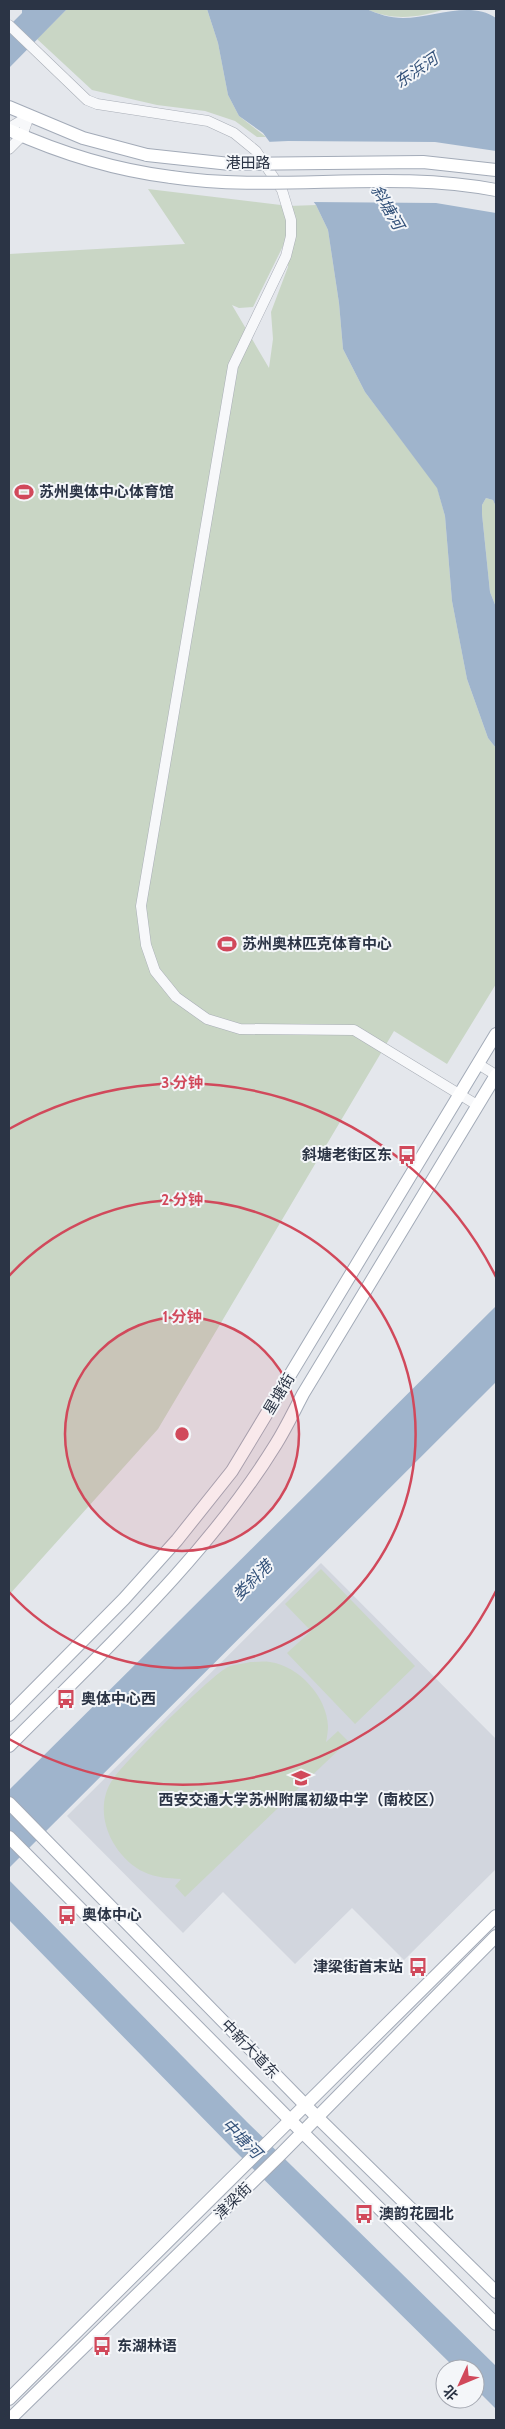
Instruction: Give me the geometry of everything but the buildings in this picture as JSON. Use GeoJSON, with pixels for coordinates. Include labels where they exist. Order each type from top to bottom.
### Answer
{"type":"FeatureCollection","features":[{"type":"Feature","properties":{"kind":"main road","name":"港田路"},"geometry":{"type":"LineString","coordinates":[[9,107],[83,138],[147,154],[230,164],[423,162],[496,170]]}},
{"type":"Feature","properties":{"kind":"main road","name":"港田路"},"geometry":{"type":"LineString","coordinates":[[9,129],[22,136],[106,164],[170,177],[214,181],[429,181],[496,190]]}},
{"type":"Feature","properties":{"kind":"main road","name":"星塘街"},"geometry":{"type":"LineString","coordinates":[[9,1715],[124,1599],[177,1540],[232,1471],[496,1034]]}},
{"type":"Feature","properties":{"kind":"main road","name":"星塘街"},"geometry":{"type":"LineString","coordinates":[[9,1746],[140,1614],[198,1550],[249,1484],[276,1444],[303,1394],[496,1075]]}},
{"type":"Feature","properties":{"kind":"main road","name":"中新大道东"},"geometry":{"type":"LineString","coordinates":[[9,1803],[306,2106],[496,2292]]}},
{"type":"Feature","properties":{"kind":"main road","name":"中新大道东"},"geometry":{"type":"LineString","coordinates":[[9,1837],[496,2324]]}},
{"type":"Feature","properties":{"kind":"main road","name":"津梁街"},"geometry":{"type":"LineString","coordinates":[[9,2399],[496,1916]]}},
{"type":"Feature","properties":{"kind":"main road","name":"津梁街"},"geometry":{"type":"LineString","coordinates":[[9,2420],[258,2178],[496,1936]]}},
{"type":"Feature","properties":{"kind":"street"},"geometry":{"type":"LineString","coordinates":[[9,25],[87,100],[97,104],[208,121],[234,133],[256,151],[282,190],[291,220],[291,236],[286,256],[234,366],[141,906],[142,926],[150,960],[165,985],[176,997],[207,1019],[240,1029],[354,1030],[477,1105]]}},
{"type":"Feature","properties":{"kind":"street"},"geometry":{"type":"LineString","coordinates":[[9,129],[29,116]]}},
{"type":"Feature","properties":{"kind":"street"},"geometry":{"type":"LineString","coordinates":[[9,149],[22,136],[29,116]]}},
{"type":"Feature","properties":{"kind":"street"},"geometry":{"type":"LineString","coordinates":[[478,1064],[496,1075]]}},
{"type":"Feature","properties":{"kind":"shaded area","name":"西安交通大学苏州附属初级中学（南校区）"},"geometry":{"type":"Polygon","coordinates":[[[321,1563],[496,1739],[496,1869],[404,1960],[352,1908],[295,1964],[223,1892],[183,1933],[67,1816],[321,1563]]]}},
{"type":"Feature","properties":{"kind":"green space"},"geometry":{"type":"Polygon","coordinates":[[[67,9],[207,9],[218,43],[228,95],[239,116],[266,137],[257,137],[235,121],[205,111],[157,105],[92,90],[37,39],[67,9]]]}},
{"type":"Feature","properties":{"kind":"green space"},"geometry":{"type":"Polygon","coordinates":[[[366,9],[445,9],[415,16],[396,17],[366,9]]]}},
{"type":"Feature","properties":{"kind":"green space","name":"苏州奥林匹克体育中心"},"geometry":{"type":"Polygon","coordinates":[[[148,189],[289,206],[316,205],[328,230],[339,303],[343,349],[365,392],[437,487],[445,516],[452,601],[467,679],[488,738],[496,748],[496,984],[447,1064],[394,1031],[158,1429],[9,1595],[9,254],[185,244],[148,189]],[[288,219],[286,240],[253,307],[239,308],[232,305],[269,368],[273,339],[271,312],[288,267],[288,219]]]}},
{"type":"Feature","properties":{"kind":"green space"},"geometry":{"type":"Polygon","coordinates":[[[486,498],[493,500],[496,507],[496,607],[490,592],[482,514],[482,505],[486,498]]]}},
{"type":"Feature","properties":{"kind":"green space"},"geometry":{"type":"Polygon","coordinates":[[[321,1569],[415,1666],[355,1724],[287,1653],[311,1631],[285,1604],[321,1569]]]}},
{"type":"Feature","properties":{"kind":"green space"},"geometry":{"type":"Polygon","coordinates":[[[250,1662],[267,1662],[281,1665],[301,1676],[310,1685],[323,1704],[328,1726],[326,1742],[338,1731],[348,1741],[185,1897],[175,1886],[181,1879],[149,1874],[133,1865],[123,1856],[115,1845],[105,1821],[104,1807],[106,1794],[118,1772],[204,1686],[228,1667],[250,1662]]]}},
{"type":"Feature","properties":{"kind":"water"},"geometry":{"type":"Polygon","coordinates":[[[22,9],[67,9],[9,68],[9,26],[22,13],[22,9]]]}},
{"type":"Feature","properties":{"kind":"water"},"geometry":{"type":"Polygon","coordinates":[[[207,9],[366,9],[384,15],[403,18],[451,11],[475,10],[496,18],[496,507],[493,500],[486,498],[482,505],[482,514],[490,592],[496,607],[496,748],[488,738],[467,679],[452,601],[445,516],[437,488],[365,392],[343,349],[339,303],[328,230],[316,205],[263,133],[239,116],[228,95],[218,43],[207,9]]]}},
{"type":"Feature","properties":{"kind":"water","name":"娄斜港"},"geometry":{"type":"Polygon","coordinates":[[[496,1306],[496,1382],[9,1868],[9,1790],[496,1306]]]}},
{"type":"Feature","properties":{"kind":"water","name":"中塘河"},"geometry":{"type":"Polygon","coordinates":[[[9,1880],[247,2122],[496,2366],[496,2409],[485,2398],[485,2359],[446,2359],[234,2150],[9,1920],[9,1880]]]}},
{"type":"Feature","properties":{"kind":"pier"},"geometry":{"type":"Polygon","coordinates":[[[266,142],[435,142],[496,151],[496,213],[436,203],[311,202],[266,142]]]}},
{"type":"Feature","properties":{"kind":"place","name":"苏州奥体中心体育馆"},"geometry":{"type":"Point","coordinates":[24,492]}},
{"type":"Feature","properties":{"kind":"place","name":"苏州奥林匹克体育中心"},"geometry":{"type":"Point","coordinates":[227,944]}},
{"type":"Feature","properties":{"kind":"place","name":"斜塘老街区东"},"geometry":{"type":"Point","coordinates":[407,1155]}},
{"type":"Feature","properties":{"kind":"place","name":"奥体中心西"},"geometry":{"type":"Point","coordinates":[66,1699]}},
{"type":"Feature","properties":{"kind":"place","name":"西安交通大学苏州附属初级中学（南校区）"},"geometry":{"type":"Point","coordinates":[301,1778]}},
{"type":"Feature","properties":{"kind":"place","name":"奥体中心"},"geometry":{"type":"Point","coordinates":[67,1915]}},
{"type":"Feature","properties":{"kind":"place","name":"津梁街首末站"},"geometry":{"type":"Point","coordinates":[418,1967]}},
{"type":"Feature","properties":{"kind":"place","name":"澳韵花园北"},"geometry":{"type":"Point","coordinates":[364,2214]}},
{"type":"Feature","properties":{"kind":"place","name":"东湖林语"},"geometry":{"type":"Point","coordinates":[102,2346]}},
{"type":"Feature","properties":{"kind":"water label","name":"东浜河"},"geometry":{"type":"Point","coordinates":[416,70]}},
{"type":"Feature","properties":{"kind":"water label","name":"斜塘河"},"geometry":{"type":"Point","coordinates":[388,207]}}]}
